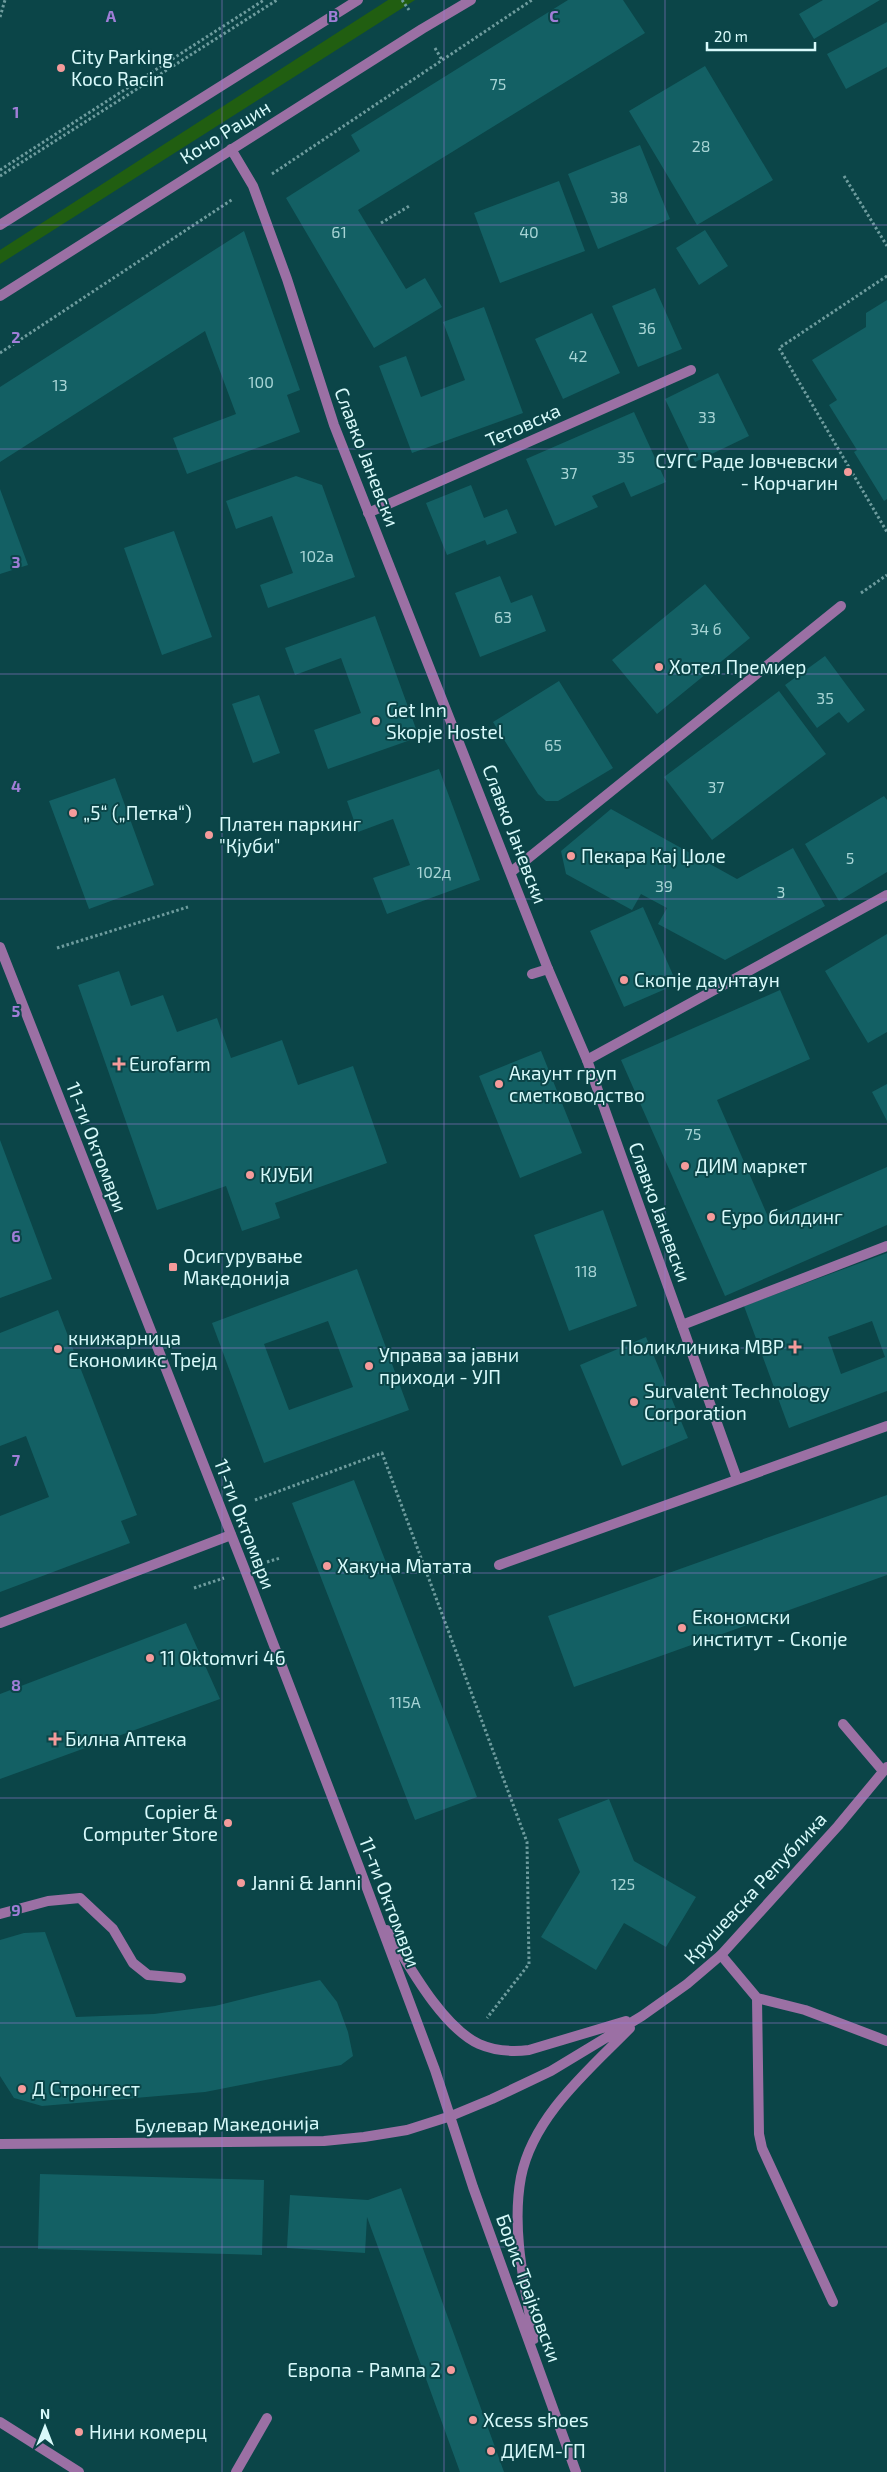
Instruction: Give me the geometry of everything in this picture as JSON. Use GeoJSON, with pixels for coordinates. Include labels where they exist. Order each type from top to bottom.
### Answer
{"type":"FeatureCollection","features":[{"type":"Feature","properties":{"kind":"street"},"geometry":{"type":"LineString","coordinates":[[3,222],[358,0]]}},
{"type":"Feature","properties":{"kind":"street","name":"Кочо Рацин"},"geometry":{"type":"LineString","coordinates":[[0,296],[231,149],[471,0]]}},
{"type":"Feature","properties":{"kind":"street","name":"Славко Јаневски"},"geometry":{"type":"LineString","coordinates":[[231,149],[253,186],[287,279],[334,425],[548,969],[587,1060],[737,1479]]}},
{"type":"Feature","properties":{"kind":"street","name":"Тетовска"},"geometry":{"type":"LineString","coordinates":[[368,513],[691,370]]}},
{"type":"Feature","properties":{"kind":"street"},"geometry":{"type":"LineString","coordinates":[[511,872],[841,606]]}},
{"type":"Feature","properties":{"kind":"street"},"geometry":{"type":"LineString","coordinates":[[587,1060],[887,895]]}},
{"type":"Feature","properties":{"kind":"street","name":"11-ти Октомври"},"geometry":{"type":"LineString","coordinates":[[0,947],[231,1535],[375,1909],[450,2116]]}},
{"type":"Feature","properties":{"kind":"street"},"geometry":{"type":"LineString","coordinates":[[532,974],[548,969]]}},
{"type":"Feature","properties":{"kind":"street"},"geometry":{"type":"LineString","coordinates":[[682,1325],[887,1246]]}},
{"type":"Feature","properties":{"kind":"street"},"geometry":{"type":"LineString","coordinates":[[498,1565],[887,1426]]}},
{"type":"Feature","properties":{"kind":"street"},"geometry":{"type":"LineString","coordinates":[[0,1623],[231,1535]]}},
{"type":"Feature","properties":{"kind":"street"},"geometry":{"type":"LineString","coordinates":[[843,1724],[885,1769]]}},
{"type":"Feature","properties":{"kind":"street","name":"Крушевска Република"},"geometry":{"type":"LineString","coordinates":[[450,2116],[492,2099],[551,2071],[642,2016],[687,1984],[721,1955],[838,1826],[885,1769]]}},
{"type":"Feature","properties":{"kind":"street"},"geometry":{"type":"LineString","coordinates":[[0,1914],[48,1901],[80,1898],[113,1929],[134,1963],[148,1975],[180,1978]]}},
{"type":"Feature","properties":{"kind":"street"},"geometry":{"type":"LineString","coordinates":[[375,1909],[429,1996],[461,2031],[478,2043],[504,2050],[529,2050],[642,2016]]}},
{"type":"Feature","properties":{"kind":"street"},"geometry":{"type":"LineString","coordinates":[[721,1955],[757,1998],[805,2010],[887,2040]]}},
{"type":"Feature","properties":{"kind":"street"},"geometry":{"type":"LineString","coordinates":[[757,1998],[759,2134],[762,2148],[832,2302]]}},
{"type":"Feature","properties":{"kind":"street"},"geometry":{"type":"LineString","coordinates":[[538,2365],[520,2256],[518,2204],[521,2177],[525,2163],[539,2133],[562,2100],[642,2016]]}},
{"type":"Feature","properties":{"kind":"street","name":"Булевар Македонија"},"geometry":{"type":"LineString","coordinates":[[0,2144],[324,2141],[408,2130],[450,2116]]}},
{"type":"Feature","properties":{"kind":"street","name":"Борис Трајковски"},"geometry":{"type":"LineString","coordinates":[[450,2116],[473,2187],[576,2472]]}},
{"type":"Feature","properties":{"kind":"street"},"geometry":{"type":"LineString","coordinates":[[236,2472],[267,2418]]}},
{"type":"Feature","properties":{"kind":"street"},"geometry":{"type":"LineString","coordinates":[[0,2422],[79,2472]]}},
{"type":"Feature","properties":{"kind":"path"},"geometry":{"type":"LineString","coordinates":[[0,17],[5,0]]}},
{"type":"Feature","properties":{"kind":"path"},"geometry":{"type":"LineString","coordinates":[[0,170],[264,0]]}},
{"type":"Feature","properties":{"kind":"path"},"geometry":{"type":"LineString","coordinates":[[0,176],[277,0]]}},
{"type":"Feature","properties":{"kind":"path"},"geometry":{"type":"LineString","coordinates":[[844,176],[887,246]]}},
{"type":"Feature","properties":{"kind":"path"},"geometry":{"type":"LineString","coordinates":[[381,223],[412,205]]}},
{"type":"Feature","properties":{"kind":"path"},"geometry":{"type":"LineString","coordinates":[[887,276],[779,348],[887,532]]}},
{"type":"Feature","properties":{"kind":"path"},"geometry":{"type":"LineString","coordinates":[[870,586],[887,576]]}},
{"type":"Feature","properties":{"kind":"path"},"geometry":{"type":"LineString","coordinates":[[57,948],[188,907]]}},
{"type":"Feature","properties":{"kind":"path"},"geometry":{"type":"LineString","coordinates":[[255,1500],[382,1453],[527,1842],[529,1964],[487,2018]]}},
{"type":"Feature","properties":{"kind":"green space"},"geometry":{"type":"Polygon","coordinates":[[[388,0],[415,0],[0,264],[0,250],[388,0]]]}},
{"type":"Feature","properties":{"kind":"building"},"geometry":{"type":"Polygon","coordinates":[[[568,0],[623,0],[645,33],[358,210],[406,289],[425,278],[442,307],[374,348],[286,198],[360,151],[351,135],[568,0]]]}},
{"type":"Feature","properties":{"kind":"building"},"geometry":{"type":"Polygon","coordinates":[[[823,0],[880,0],[814,39],[799,14],[823,0]]]}},
{"type":"Feature","properties":{"kind":"building"},"geometry":{"type":"Polygon","coordinates":[[[887,22],[887,67],[846,89],[827,54],[887,22]]]}},
{"type":"Feature","properties":{"kind":"building"},"geometry":{"type":"Polygon","coordinates":[[[705,66],[773,180],[697,225],[629,111],[705,66]]]}},
{"type":"Feature","properties":{"kind":"building"},"geometry":{"type":"Polygon","coordinates":[[[640,145],[670,219],[598,249],[568,174],[640,145]]]}},
{"type":"Feature","properties":{"kind":"building"},"geometry":{"type":"Polygon","coordinates":[[[559,181],[585,251],[500,283],[474,213],[559,181]]]}},
{"type":"Feature","properties":{"kind":"building"},"geometry":{"type":"Polygon","coordinates":[[[705,230],[728,266],[699,285],[676,248],[705,230]]]}},
{"type":"Feature","properties":{"kind":"building"},"geometry":{"type":"Polygon","coordinates":[[[244,231],[300,390],[287,395],[300,432],[187,474],[173,438],[236,414],[205,331],[0,462],[0,387],[244,231]]]}},
{"type":"Feature","properties":{"kind":"building"},"geometry":{"type":"Polygon","coordinates":[[[655,288],[682,349],[638,367],[612,306],[655,288]]]}},
{"type":"Feature","properties":{"kind":"building"},"geometry":{"type":"Polygon","coordinates":[[[887,300],[887,499],[884,501],[854,452],[857,450],[829,405],[837,400],[812,360],[866,327],[866,313],[887,300]]]}},
{"type":"Feature","properties":{"kind":"building"},"geometry":{"type":"Polygon","coordinates":[[[484,307],[523,413],[412,453],[379,366],[406,356],[421,397],[465,380],[443,322],[484,307]]]}},
{"type":"Feature","properties":{"kind":"building"},"geometry":{"type":"Polygon","coordinates":[[[592,313],[620,373],[563,399],[535,339],[592,313]]]}},
{"type":"Feature","properties":{"kind":"building"},"geometry":{"type":"Polygon","coordinates":[[[718,373],[749,436],[695,462],[665,399],[718,373]]]}},
{"type":"Feature","properties":{"kind":"building"},"geometry":{"type":"Polygon","coordinates":[[[634,412],[666,482],[631,497],[624,482],[592,496],[598,507],[555,526],[526,459],[634,412]]]}},
{"type":"Feature","properties":{"kind":"building"},"geometry":{"type":"Polygon","coordinates":[[[296,476],[322,485],[355,577],[268,608],[260,585],[293,573],[272,516],[236,529],[226,501],[296,476]]]}},
{"type":"Feature","properties":{"kind":"building"},"geometry":{"type":"Polygon","coordinates":[[[471,485],[484,518],[507,509],[517,533],[487,545],[485,540],[447,555],[426,503],[471,485]]]}},
{"type":"Feature","properties":{"kind":"building"},"geometry":{"type":"Polygon","coordinates":[[[0,489],[28,565],[0,574],[0,489]]]}},
{"type":"Feature","properties":{"kind":"building"},"geometry":{"type":"Polygon","coordinates":[[[174,531],[212,637],[162,655],[124,548],[174,531]]]}},
{"type":"Feature","properties":{"kind":"building"},"geometry":{"type":"Polygon","coordinates":[[[500,576],[511,603],[532,595],[546,631],[480,657],[455,593],[500,576]]]}},
{"type":"Feature","properties":{"kind":"building"},"geometry":{"type":"Polygon","coordinates":[[[705,584],[750,638],[657,714],[612,660],[705,584]]]}},
{"type":"Feature","properties":{"kind":"building"},"geometry":{"type":"Polygon","coordinates":[[[375,616],[419,737],[328,769],[314,730],[361,713],[341,658],[295,675],[285,648],[375,616]]]}},
{"type":"Feature","properties":{"kind":"building"},"geometry":{"type":"Polygon","coordinates":[[[825,656],[865,710],[848,723],[839,712],[817,728],[785,685],[825,656]]]}},
{"type":"Feature","properties":{"kind":"building"},"geometry":{"type":"Polygon","coordinates":[[[559,681],[613,768],[558,801],[546,801],[538,794],[493,722],[559,681]]]}},
{"type":"Feature","properties":{"kind":"building"},"geometry":{"type":"Polygon","coordinates":[[[779,691],[826,754],[712,840],[664,777],[779,691]]]}},
{"type":"Feature","properties":{"kind":"building"},"geometry":{"type":"Polygon","coordinates":[[[259,695],[280,753],[253,763],[232,704],[259,695]]]}},
{"type":"Feature","properties":{"kind":"building"},"geometry":{"type":"Polygon","coordinates":[[[439,769],[480,880],[387,914],[373,878],[410,865],[393,819],[358,832],[347,801],[439,769]]]}},
{"type":"Feature","properties":{"kind":"building"},"geometry":{"type":"Polygon","coordinates":[[[115,778],[154,885],[89,909],[49,801],[115,778]]]}},
{"type":"Feature","properties":{"kind":"building"},"geometry":{"type":"Polygon","coordinates":[[[884,796],[887,800],[887,872],[839,901],[805,844],[884,796]]]}},
{"type":"Feature","properties":{"kind":"building"},"geometry":{"type":"Polygon","coordinates":[[[611,809],[737,879],[793,848],[825,906],[725,960],[658,924],[667,908],[641,894],[632,910],[566,874],[561,851],[611,809]]]}},
{"type":"Feature","properties":{"kind":"building"},"geometry":{"type":"Polygon","coordinates":[[[643,907],[677,984],[624,1007],[590,931],[643,907]]]}},
{"type":"Feature","properties":{"kind":"building"},"geometry":{"type":"Polygon","coordinates":[[[887,934],[887,1032],[868,1043],[825,971],[887,934]]]}},
{"type":"Feature","properties":{"kind":"building"},"geometry":{"type":"Polygon","coordinates":[[[119,971],[131,1006],[163,995],[177,1032],[217,1018],[231,1058],[282,1040],[298,1085],[353,1066],[387,1163],[275,1203],[280,1218],[242,1231],[226,1186],[157,1210],[78,985],[119,971]]]}},
{"type":"Feature","properties":{"kind":"building"},"geometry":{"type":"Polygon","coordinates":[[[780,990],[810,1059],[717,1100],[769,1219],[887,1167],[887,1225],[725,1296],[621,1060],[780,990]]]}},
{"type":"Feature","properties":{"kind":"building"},"geometry":{"type":"Polygon","coordinates":[[[541,1051],[582,1153],[520,1178],[479,1076],[541,1051]]]}},
{"type":"Feature","properties":{"kind":"building"},"geometry":{"type":"Polygon","coordinates":[[[887,1084],[887,1121],[872,1092],[887,1084]]]}},
{"type":"Feature","properties":{"kind":"building"},"geometry":{"type":"Polygon","coordinates":[[[0,1140],[52,1279],[0,1298],[0,1140]]]}},
{"type":"Feature","properties":{"kind":"building"},"geometry":{"type":"Polygon","coordinates":[[[603,1210],[637,1306],[569,1331],[534,1235],[603,1210]]]}},
{"type":"Feature","properties":{"kind":"building","name":"Поликлиника МВР"},"geometry":{"type":"Polygon","coordinates":[[[887,1253],[887,1391],[789,1428],[744,1306],[887,1253]],[[872,1321],[828,1337],[841,1374],[885,1357],[872,1321]]]}},
{"type":"Feature","properties":{"kind":"building","name":"Управа за јавни приходи - УЈП"},"geometry":{"type":"Polygon","coordinates":[[[357,1269],[409,1410],[264,1463],[212,1323],[357,1269]],[[328,1321],[264,1344],[289,1410],[353,1387],[328,1321]]]}},
{"type":"Feature","properties":{"kind":"building"},"geometry":{"type":"Polygon","coordinates":[[[58,1310],[137,1515],[121,1521],[130,1543],[0,1592],[0,1516],[49,1497],[26,1436],[0,1446],[0,1333],[58,1310]]]}},
{"type":"Feature","properties":{"kind":"building","name":"Survalent Technology Corporation"},"geometry":{"type":"Polygon","coordinates":[[[646,1337],[688,1438],[622,1466],[580,1365],[646,1337]]]}},
{"type":"Feature","properties":{"kind":"building"},"geometry":{"type":"Polygon","coordinates":[[[354,1480],[477,1797],[415,1820],[292,1503],[354,1480]]]}},
{"type":"Feature","properties":{"kind":"building"},"geometry":{"type":"Polygon","coordinates":[[[887,1495],[887,1575],[574,1687],[548,1616],[887,1495]]]}},
{"type":"Feature","properties":{"kind":"building","name":"Билна Аптека"},"geometry":{"type":"Polygon","coordinates":[[[186,1623],[220,1699],[0,1779],[0,1694],[186,1623]]]}},
{"type":"Feature","properties":{"kind":"building"},"geometry":{"type":"Polygon","coordinates":[[[609,1799],[634,1861],[696,1897],[666,1947],[624,1923],[596,1970],[541,1937],[580,1872],[558,1819],[609,1799]]]}},
{"type":"Feature","properties":{"kind":"building"},"geometry":{"type":"Polygon","coordinates":[[[45,1932],[76,2017],[154,2014],[215,2006],[320,1980],[337,2002],[348,2032],[353,2056],[341,2065],[205,2092],[42,2106],[14,2098],[0,2076],[0,1940],[24,1933],[45,1932]]]}},
{"type":"Feature","properties":{"kind":"building"},"geometry":{"type":"Polygon","coordinates":[[[40,2174],[264,2180],[262,2255],[38,2249],[40,2174]]]}},
{"type":"Feature","properties":{"kind":"building"},"geometry":{"type":"Polygon","coordinates":[[[401,2188],[504,2472],[460,2472],[367,2217],[365,2253],[287,2248],[290,2195],[368,2200],[401,2188]]]}},
{"type":"Feature","properties":{"kind":"place","name":"City Parking Koco Racin"},"geometry":{"type":"Point","coordinates":[61,68]}},
{"type":"Feature","properties":{"kind":"place","name":"СУГС Раде Јовчевски - Корчагин"},"geometry":{"type":"Point","coordinates":[848,472]}},
{"type":"Feature","properties":{"kind":"place","name":"Хотел Премиер"},"geometry":{"type":"Point","coordinates":[659,667]}},
{"type":"Feature","properties":{"kind":"place","name":"Get Inn Skopje Hostel"},"geometry":{"type":"Point","coordinates":[376,721]}},
{"type":"Feature","properties":{"kind":"place","name":"„5“ („Петка“)"},"geometry":{"type":"Point","coordinates":[73,813]}},
{"type":"Feature","properties":{"kind":"place","name":"Платен паркинг \"Кјуби\""},"geometry":{"type":"Point","coordinates":[209,835]}},
{"type":"Feature","properties":{"kind":"place","name":"Пекара Кај Џоле"},"geometry":{"type":"Point","coordinates":[571,856]}},
{"type":"Feature","properties":{"kind":"place","name":"Скопје даунтаун"},"geometry":{"type":"Point","coordinates":[624,980]}},
{"type":"Feature","properties":{"kind":"place","name":"Eurofarm"},"geometry":{"type":"Point","coordinates":[119,1064]}},
{"type":"Feature","properties":{"kind":"place","name":"Акаунт груп сметководство"},"geometry":{"type":"Point","coordinates":[499,1084]}},
{"type":"Feature","properties":{"kind":"place","name":"ДИМ маркет"},"geometry":{"type":"Point","coordinates":[685,1166]}},
{"type":"Feature","properties":{"kind":"place","name":"КЈУБИ"},"geometry":{"type":"Point","coordinates":[250,1175]}},
{"type":"Feature","properties":{"kind":"place","name":"Еуро билдинг"},"geometry":{"type":"Point","coordinates":[711,1217]}},
{"type":"Feature","properties":{"kind":"place","name":"Осигурување Македонија"},"geometry":{"type":"Point","coordinates":[173,1267]}},
{"type":"Feature","properties":{"kind":"place","name":"Поликлиника МВР"},"geometry":{"type":"Point","coordinates":[795,1347]}},
{"type":"Feature","properties":{"kind":"place","name":"книжарница Економикс Трејд"},"geometry":{"type":"Point","coordinates":[58,1349]}},
{"type":"Feature","properties":{"kind":"place","name":"Управа за јавни приходи - УЈП"},"geometry":{"type":"Point","coordinates":[369,1366]}},
{"type":"Feature","properties":{"kind":"place","name":"Survalent Technology Corporation"},"geometry":{"type":"Point","coordinates":[634,1402]}},
{"type":"Feature","properties":{"kind":"place","name":"Хакуна Матата"},"geometry":{"type":"Point","coordinates":[327,1566]}},
{"type":"Feature","properties":{"kind":"place","name":"Економски институт - Скопје"},"geometry":{"type":"Point","coordinates":[682,1628]}},
{"type":"Feature","properties":{"kind":"place","name":"11 Oktomvri 46"},"geometry":{"type":"Point","coordinates":[150,1658]}},
{"type":"Feature","properties":{"kind":"place","name":"Билна Аптека"},"geometry":{"type":"Point","coordinates":[55,1739]}},
{"type":"Feature","properties":{"kind":"place","name":"Copier & Computer Store"},"geometry":{"type":"Point","coordinates":[228,1823]}},
{"type":"Feature","properties":{"kind":"place","name":"Janni & Janni"},"geometry":{"type":"Point","coordinates":[241,1883]}},
{"type":"Feature","properties":{"kind":"place","name":"Д Стронгест"},"geometry":{"type":"Point","coordinates":[22,2089]}},
{"type":"Feature","properties":{"kind":"place","name":"Европа - Рампа 2"},"geometry":{"type":"Point","coordinates":[451,2370]}},
{"type":"Feature","properties":{"kind":"place","name":"Xcess shoes"},"geometry":{"type":"Point","coordinates":[473,2420]}},
{"type":"Feature","properties":{"kind":"place","name":"Нини комерц"},"geometry":{"type":"Point","coordinates":[79,2432]}},
{"type":"Feature","properties":{"kind":"place","name":"ДИЕМ-ГП"},"geometry":{"type":"Point","coordinates":[491,2451]}}]}
